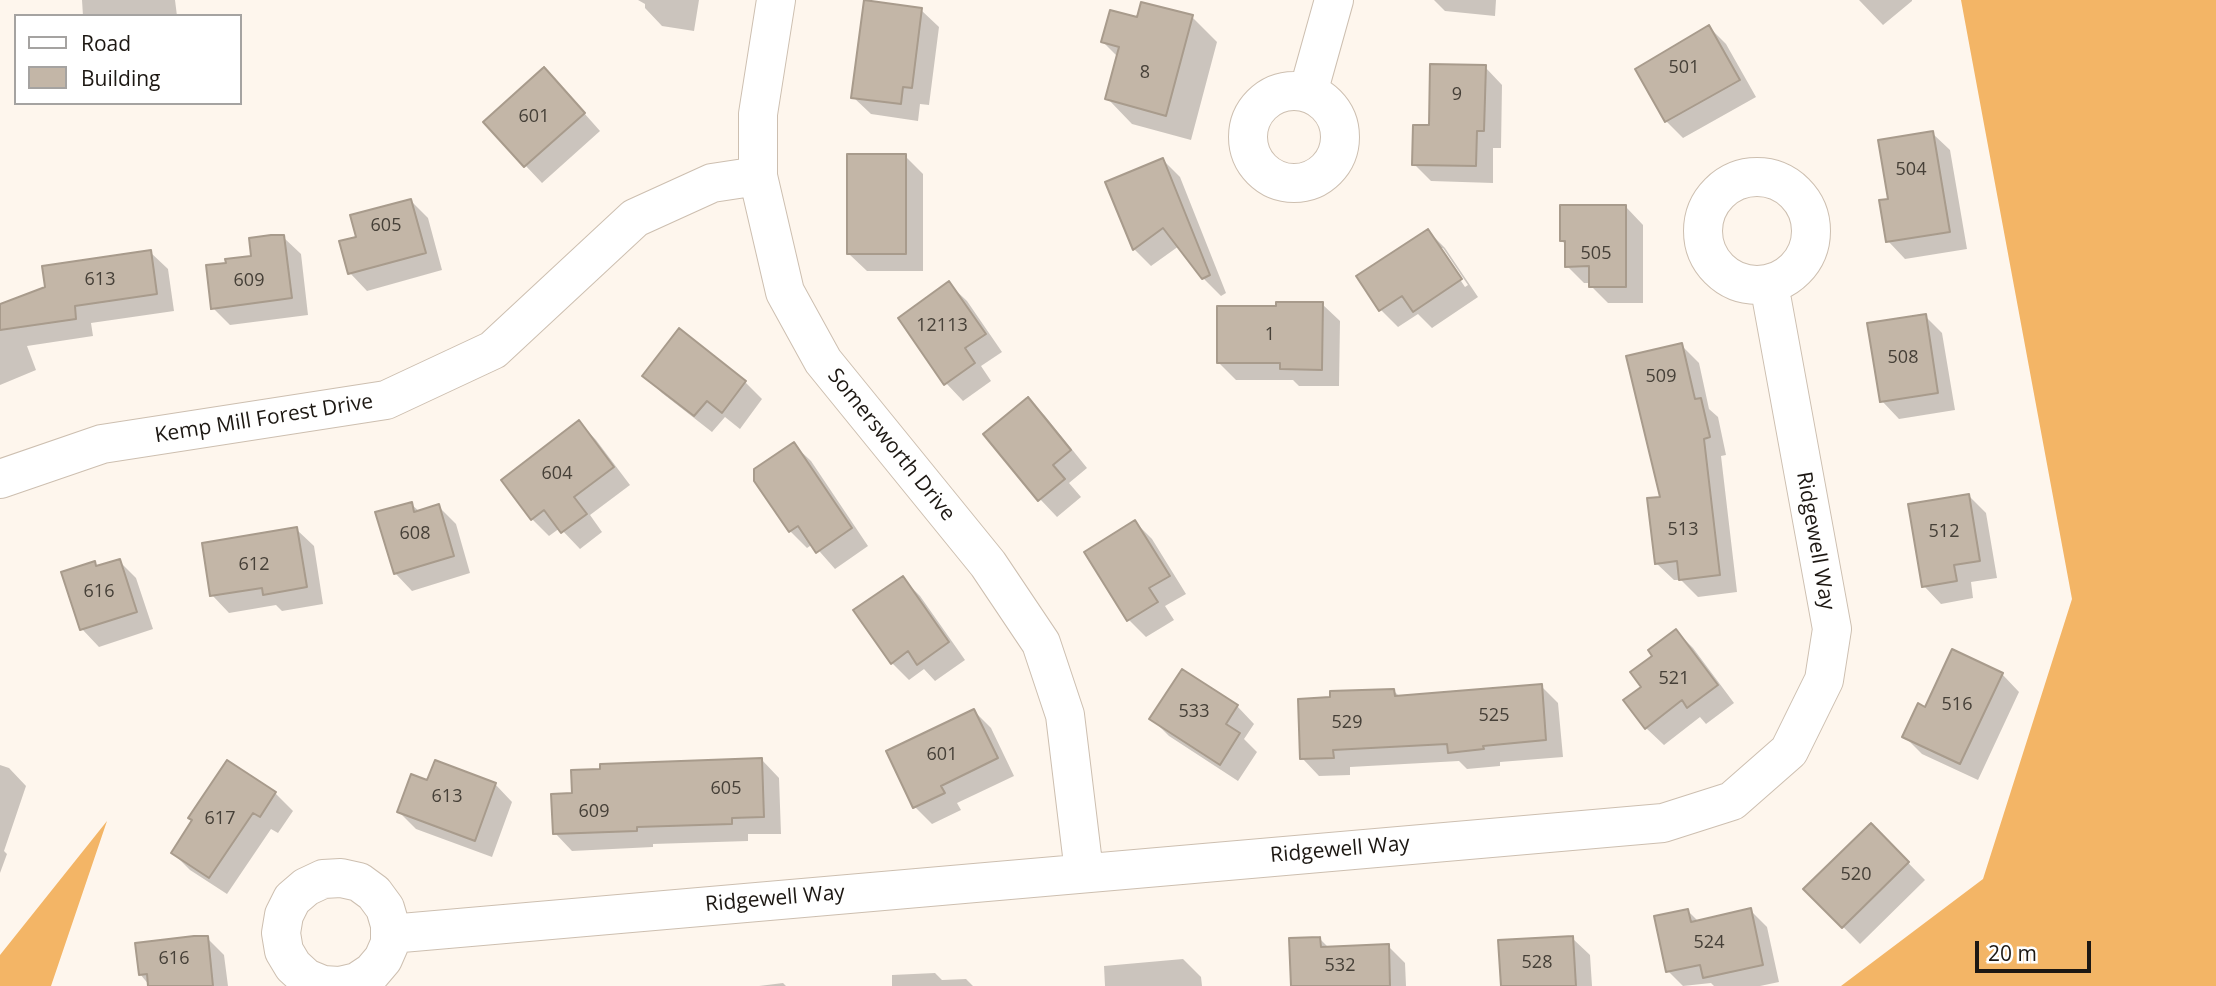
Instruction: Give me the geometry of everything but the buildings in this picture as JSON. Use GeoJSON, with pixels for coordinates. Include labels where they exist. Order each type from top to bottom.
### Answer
{"type":"FeatureCollection","features":[{"type":"Feature","properties":{"kind":"street","name":"Somersworth Drive"},"geometry":{"type":"LineString","coordinates":[[776,0],[758,114],[758,176],[785,292],[823,361],[988,564],[1041,643],[1065,715],[1084,872]]}},
{"type":"Feature","properties":{"kind":"street"},"geometry":{"type":"LineString","coordinates":[[1308,93],[1334,0]]}},
{"type":"Feature","properties":{"kind":"street","name":"Kemp Mill Forest Drive"},"geometry":{"type":"LineString","coordinates":[[0,479],[102,444],[386,400],[493,350],[635,218],[712,183],[758,176]]}},
{"type":"Feature","properties":{"kind":"street","name":"Ridgewell Way"},"geometry":{"type":"LineString","coordinates":[[390,934],[1663,823],[1732,801],[1789,751],[1824,680],[1832,629],[1769,284]]}},
{"type":"Feature","properties":{"kind":"street"},"geometry":{"type":"LineString","coordinates":[[341,878],[359,882],[374,893],[385,908],[390,925],[390,943],[383,959],[372,972],[357,982],[340,986],[323,985],[306,978],[293,966],[284,951],[281,933],[284,915],[292,899],[306,887],[323,879],[341,878]]}},
{"type":"Feature","properties":{"kind":"shaded area"},"geometry":{"type":"Polygon","coordinates":[[[1961,0],[2216,0],[2216,986],[1841,986],[1983,879],[2072,599],[1961,0]]]}},
{"type":"Feature","properties":{"kind":"shaded area"},"geometry":{"type":"Polygon","coordinates":[[[107,821],[51,986],[0,986],[0,955],[107,821]]]}}]}
